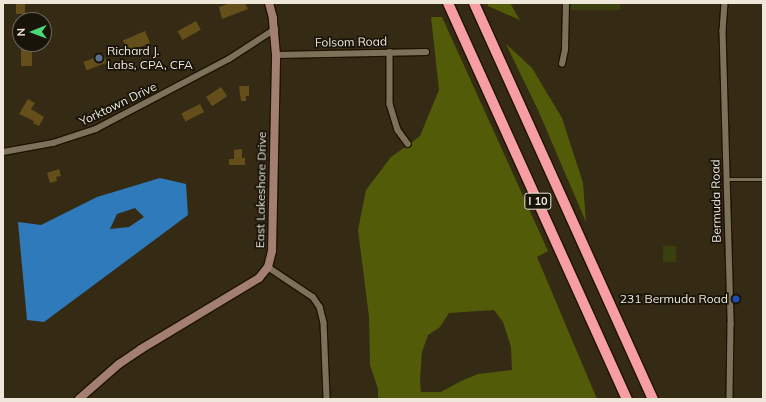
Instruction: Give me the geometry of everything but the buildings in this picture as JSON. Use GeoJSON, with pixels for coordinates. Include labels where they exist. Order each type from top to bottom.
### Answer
{"type":"FeatureCollection","features":[{"type":"Feature","properties":{"kind":"highway","name":"I 10"},"geometry":{"type":"LineString","coordinates":[[448,3],[627,399]]}},
{"type":"Feature","properties":{"kind":"highway","name":"I 10"},"geometry":{"type":"LineString","coordinates":[[474,3],[653,399]]}},
{"type":"Feature","properties":{"kind":"street","name":"East Lakeshore Drive"},"geometry":{"type":"LineString","coordinates":[[268,267],[272,251],[276,55],[275,29],[269,3]]}},
{"type":"Feature","properties":{"kind":"street"},"geometry":{"type":"LineString","coordinates":[[562,64],[565,50],[566,3]]}},
{"type":"Feature","properties":{"kind":"street","name":"Bermuda Road"},"geometry":{"type":"LineString","coordinates":[[725,3],[724,44],[730,399]]}},
{"type":"Feature","properties":{"kind":"street","name":"Yorktown Drive"},"geometry":{"type":"LineString","coordinates":[[3,152],[53,143],[96,128],[229,59],[275,29]]}},
{"type":"Feature","properties":{"kind":"street"},"geometry":{"type":"LineString","coordinates":[[390,52],[390,104],[396,124],[408,144]]}},
{"type":"Feature","properties":{"kind":"street","name":"Folsom Road"},"geometry":{"type":"LineString","coordinates":[[276,55],[426,52]]}},
{"type":"Feature","properties":{"kind":"street"},"geometry":{"type":"LineString","coordinates":[[80,399],[130,356],[259,278],[268,267],[308,294],[320,307],[324,323],[327,399]]}},
{"type":"Feature","properties":{"kind":"lane"},"geometry":{"type":"LineString","coordinates":[[727,179],[763,179]]}},
{"type":"Feature","properties":{"kind":"green space"},"geometry":{"type":"Polygon","coordinates":[[[487,3],[510,3],[520,20],[488,6],[487,3]]]}},
{"type":"Feature","properties":{"kind":"green space"},"geometry":{"type":"Polygon","coordinates":[[[571,3],[620,3],[620,10],[571,10],[571,3]]]}},
{"type":"Feature","properties":{"kind":"green space"},"geometry":{"type":"Polygon","coordinates":[[[431,17],[442,17],[548,251],[537,257],[597,399],[378,399],[378,389],[370,365],[369,317],[358,230],[366,190],[391,157],[405,147],[406,148],[412,145],[411,143],[420,136],[439,90],[431,17]],[[494,310],[449,313],[440,327],[428,335],[422,352],[420,380],[421,392],[441,392],[478,374],[512,370],[511,347],[503,322],[494,310]]]}},
{"type":"Feature","properties":{"kind":"green space"},"geometry":{"type":"Polygon","coordinates":[[[506,44],[532,68],[562,118],[583,183],[586,222],[538,110],[506,44]]]}},
{"type":"Feature","properties":{"kind":"green space"},"geometry":{"type":"Polygon","coordinates":[[[663,246],[676,246],[676,262],[663,262],[663,246]]]}},
{"type":"Feature","properties":{"kind":"water"},"geometry":{"type":"Polygon","coordinates":[[[160,178],[186,184],[188,215],[44,322],[27,320],[18,222],[41,225],[97,197],[160,178]],[[135,208],[117,214],[110,229],[129,227],[144,217],[135,208]]]}},
{"type":"Feature","properties":{"kind":"place","name":"Richard J. Labs, CPA, CFA"},"geometry":{"type":"Point","coordinates":[99,58]}},
{"type":"Feature","properties":{"kind":"place","name":"231 Bermuda Road"},"geometry":{"type":"Point","coordinates":[736,299]}}]}
